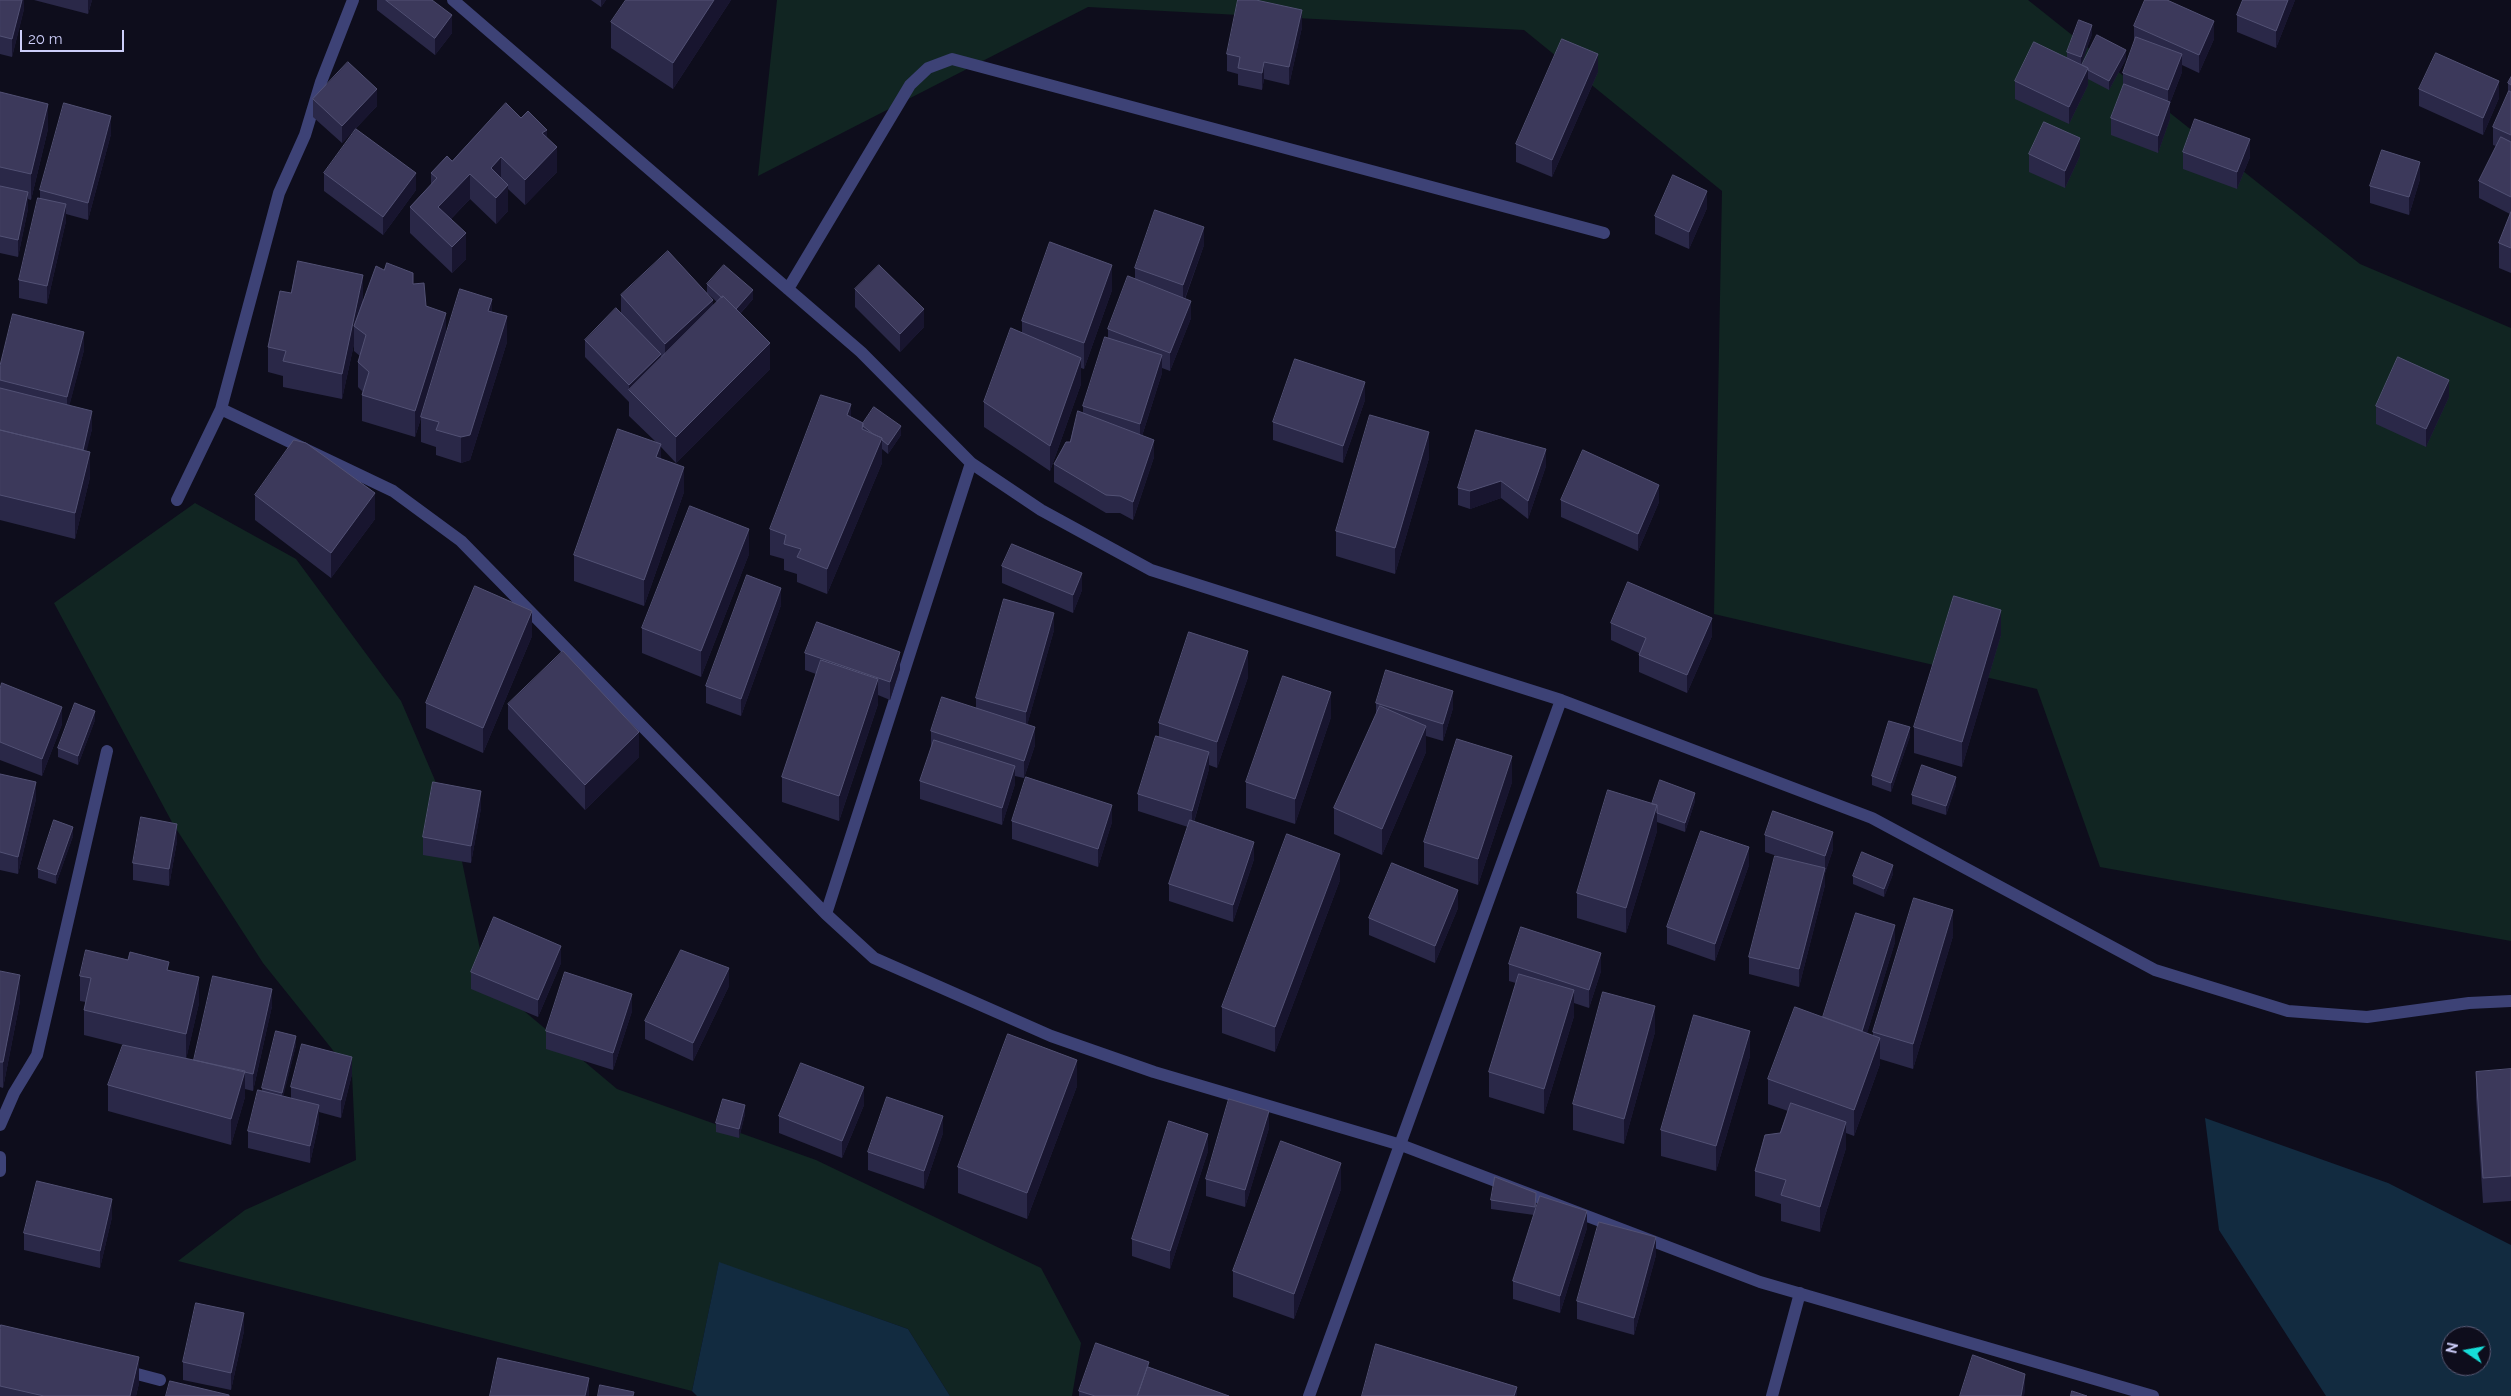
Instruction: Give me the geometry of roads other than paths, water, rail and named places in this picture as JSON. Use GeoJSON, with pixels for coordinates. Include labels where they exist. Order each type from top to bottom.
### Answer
{"type":"FeatureCollection","features":[{"type":"Feature","properties":{"kind":"street"},"geometry":{"type":"LineString","coordinates":[[177,500],[221,409],[279,192],[304,135],[321,82],[353,0]]}},
{"type":"Feature","properties":{"kind":"street"},"geometry":{"type":"LineString","coordinates":[[453,0],[861,352],[971,463],[1041,510],[1151,570],[1561,700],[1872,818],[2155,970],[2288,1011],[2367,1017],[2469,1003],[2511,1001]]}},
{"type":"Feature","properties":{"kind":"street"},"geometry":{"type":"LineString","coordinates":[[788,289],[910,85],[928,68],[952,60],[1604,233]]}},
{"type":"Feature","properties":{"kind":"street"},"geometry":{"type":"LineString","coordinates":[[221,409],[393,491],[461,541],[826,914],[874,958],[1051,1036],[1154,1072],[1401,1145],[1760,1282],[2153,1396]]}},
{"type":"Feature","properties":{"kind":"street"},"geometry":{"type":"LineString","coordinates":[[826,914],[971,463]]}},
{"type":"Feature","properties":{"kind":"street"},"geometry":{"type":"LineString","coordinates":[[1309,1396],[1561,700]]}},
{"type":"Feature","properties":{"kind":"street"},"geometry":{"type":"LineString","coordinates":[[0,1125],[14,1093],[37,1055],[107,752]]}},
{"type":"Feature","properties":{"kind":"street"},"geometry":{"type":"LineString","coordinates":[[0,1156],[0,1171]]}},
{"type":"Feature","properties":{"kind":"street"},"geometry":{"type":"LineString","coordinates":[[1772,1396],[1800,1293]]}},
{"type":"Feature","properties":{"kind":"street"},"geometry":{"type":"LineString","coordinates":[[107,1365],[160,1380]]}},
{"type":"Feature","properties":{"kind":"water"},"geometry":{"type":"Polygon","coordinates":[[[2205,1118],[2388,1183],[2511,1245],[2511,1396],[2326,1396],[2219,1230],[2205,1118]]]}},
{"type":"Feature","properties":{"kind":"water"},"geometry":{"type":"Polygon","coordinates":[[[719,1262],[908,1329],[950,1396],[697,1396],[692,1391],[719,1262]]]}}]}
